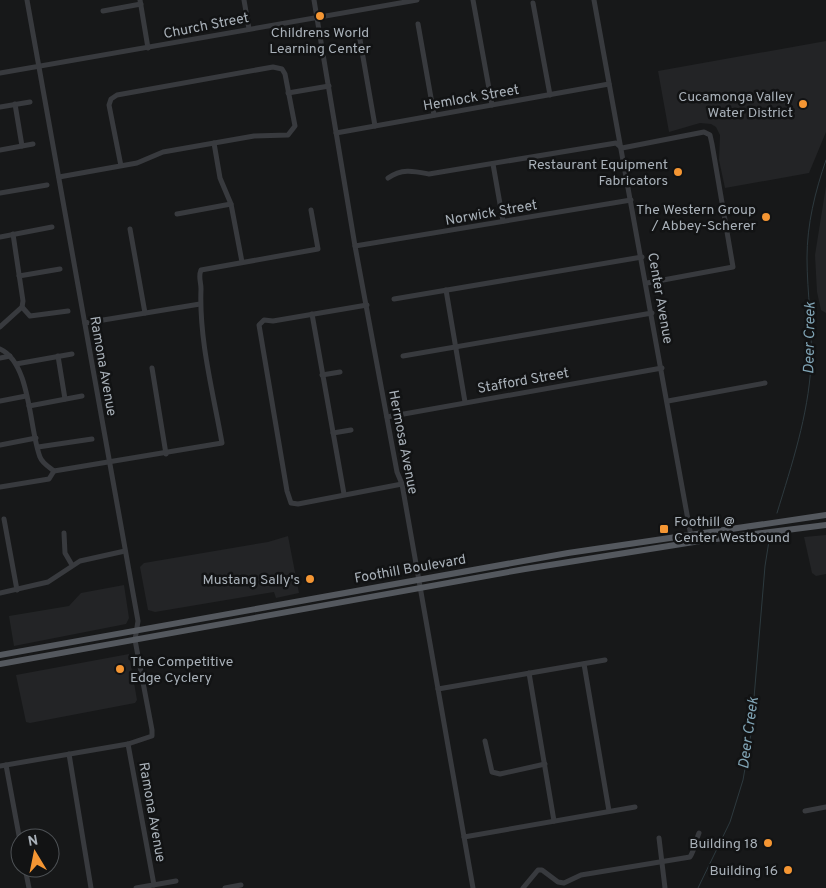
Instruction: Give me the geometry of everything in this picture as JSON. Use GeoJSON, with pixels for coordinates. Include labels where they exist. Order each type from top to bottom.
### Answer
{"type":"FeatureCollection","features":[{"type":"Feature","properties":{"kind":"main road","name":"Foothill Boulevard"},"geometry":{"type":"LineString","coordinates":[[0,655],[418,580],[691,534],[826,515]]}},
{"type":"Feature","properties":{"kind":"main road","name":"Foothill Boulevard"},"geometry":{"type":"LineString","coordinates":[[0,664],[534,567],[692,542],[826,526]]}},
{"type":"Feature","properties":{"kind":"street","name":"Ramona Avenue"},"geometry":{"type":"LineString","coordinates":[[27,0],[138,621],[135,640],[152,736],[128,744],[154,885]]}},
{"type":"Feature","properties":{"kind":"street"},"geometry":{"type":"LineString","coordinates":[[244,0],[249,28]]}},
{"type":"Feature","properties":{"kind":"street","name":"Hermosa Avenue"},"geometry":{"type":"LineString","coordinates":[[314,0],[330,86],[355,246],[397,472],[402,484],[473,888]]}},
{"type":"Feature","properties":{"kind":"street","name":"Church Street"},"geometry":{"type":"LineString","coordinates":[[0,73],[417,0]]}},
{"type":"Feature","properties":{"kind":"street"},"geometry":{"type":"LineString","coordinates":[[473,0],[492,105]]}},
{"type":"Feature","properties":{"kind":"street","name":"Center Avenue"},"geometry":{"type":"LineString","coordinates":[[594,0],[647,283],[692,542]]}},
{"type":"Feature","properties":{"kind":"street"},"geometry":{"type":"LineString","coordinates":[[103,11],[140,2],[148,48]]}},
{"type":"Feature","properties":{"kind":"street"},"geometry":{"type":"LineString","coordinates":[[534,3],[550,95]]}},
{"type":"Feature","properties":{"kind":"street"},"geometry":{"type":"LineString","coordinates":[[418,24],[434,115]]}},
{"type":"Feature","properties":{"kind":"street"},"geometry":{"type":"LineString","coordinates":[[359,34],[375,126]]}},
{"type":"Feature","properties":{"kind":"street"},"geometry":{"type":"LineString","coordinates":[[59,177],[122,166],[137,163],[162,152],[259,135],[288,135],[295,126],[285,74],[282,70],[273,67],[116,95],[111,99],[109,105],[122,166]]}},
{"type":"Feature","properties":{"kind":"street","name":"Hemlock Street"},"geometry":{"type":"LineString","coordinates":[[336,133],[609,84]]}},
{"type":"Feature","properties":{"kind":"street"},"geometry":{"type":"LineString","coordinates":[[288,93],[330,86]]}},
{"type":"Feature","properties":{"kind":"street"},"geometry":{"type":"LineString","coordinates":[[0,107],[30,102]]}},
{"type":"Feature","properties":{"kind":"street"},"geometry":{"type":"LineString","coordinates":[[15,104],[22,146]]}},
{"type":"Feature","properties":{"kind":"street"},"geometry":{"type":"LineString","coordinates":[[388,178],[398,172],[413,170],[430,174],[616,142],[622,148],[704,132],[710,135],[733,267],[647,283]]}},
{"type":"Feature","properties":{"kind":"street"},"geometry":{"type":"LineString","coordinates":[[214,143],[220,178],[231,204],[242,262]]}},
{"type":"Feature","properties":{"kind":"street"},"geometry":{"type":"LineString","coordinates":[[0,150],[33,144]]}},
{"type":"Feature","properties":{"kind":"street"},"geometry":{"type":"LineString","coordinates":[[493,164],[503,221]]}},
{"type":"Feature","properties":{"kind":"street"},"geometry":{"type":"LineString","coordinates":[[0,193],[47,185]]}},
{"type":"Feature","properties":{"kind":"street","name":"Norwick Street"},"geometry":{"type":"LineString","coordinates":[[355,246],[631,200]]}},
{"type":"Feature","properties":{"kind":"street"},"geometry":{"type":"LineString","coordinates":[[177,214],[231,204]]}},
{"type":"Feature","properties":{"kind":"street"},"geometry":{"type":"LineString","coordinates":[[0,349],[10,356],[16,364],[29,406],[40,459],[54,471],[166,454],[222,443],[200,304],[201,285],[198,276],[201,270],[318,249],[311,210]]}},
{"type":"Feature","properties":{"kind":"street"},"geometry":{"type":"LineString","coordinates":[[0,237],[52,227]]}},
{"type":"Feature","properties":{"kind":"street"},"geometry":{"type":"LineString","coordinates":[[130,229],[145,313]]}},
{"type":"Feature","properties":{"kind":"street"},"geometry":{"type":"LineString","coordinates":[[13,234],[22,307],[30,316],[68,311]]}},
{"type":"Feature","properties":{"kind":"street"},"geometry":{"type":"LineString","coordinates":[[394,299],[642,257]]}},
{"type":"Feature","properties":{"kind":"street"},"geometry":{"type":"LineString","coordinates":[[19,276],[60,269]]}},
{"type":"Feature","properties":{"kind":"street"},"geometry":{"type":"LineString","coordinates":[[446,290],[465,402]]}},
{"type":"Feature","properties":{"kind":"street"},"geometry":{"type":"LineString","coordinates":[[85,323],[200,304]]}},
{"type":"Feature","properties":{"kind":"street"},"geometry":{"type":"LineString","coordinates":[[367,305],[273,321],[264,320],[259,325],[287,491],[291,503],[298,504],[402,484]]}},
{"type":"Feature","properties":{"kind":"street"},"geometry":{"type":"LineString","coordinates":[[0,327],[22,307]]}},
{"type":"Feature","properties":{"kind":"street"},"geometry":{"type":"LineString","coordinates":[[403,356],[652,313]]}},
{"type":"Feature","properties":{"kind":"street"},"geometry":{"type":"LineString","coordinates":[[312,314],[344,494]]}},
{"type":"Feature","properties":{"kind":"street"},"geometry":{"type":"LineString","coordinates":[[16,364],[72,354]]}},
{"type":"Feature","properties":{"kind":"street"},"geometry":{"type":"LineString","coordinates":[[0,358],[10,356]]}},
{"type":"Feature","properties":{"kind":"street"},"geometry":{"type":"LineString","coordinates":[[58,356],[65,399]]}},
{"type":"Feature","properties":{"kind":"street"},"geometry":{"type":"LineString","coordinates":[[152,368],[166,454]]}},
{"type":"Feature","properties":{"kind":"street","name":"Stafford Street"},"geometry":{"type":"LineString","coordinates":[[388,417],[662,368]]}},
{"type":"Feature","properties":{"kind":"street"},"geometry":{"type":"LineString","coordinates":[[322,375],[340,372]]}},
{"type":"Feature","properties":{"kind":"street"},"geometry":{"type":"LineString","coordinates":[[668,401],[766,383]]}},
{"type":"Feature","properties":{"kind":"street"},"geometry":{"type":"LineString","coordinates":[[0,401],[26,396]]}},
{"type":"Feature","properties":{"kind":"street"},"geometry":{"type":"LineString","coordinates":[[29,406],[82,396]]}},
{"type":"Feature","properties":{"kind":"street"},"geometry":{"type":"LineString","coordinates":[[333,433],[351,430]]}},
{"type":"Feature","properties":{"kind":"street"},"geometry":{"type":"LineString","coordinates":[[0,445],[36,438]]}},
{"type":"Feature","properties":{"kind":"street"},"geometry":{"type":"LineString","coordinates":[[38,447],[92,439]]}},
{"type":"Feature","properties":{"kind":"street"},"geometry":{"type":"LineString","coordinates":[[0,488],[49,479],[54,471]]}},
{"type":"Feature","properties":{"kind":"street"},"geometry":{"type":"LineString","coordinates":[[4,519],[17,590]]}},
{"type":"Feature","properties":{"kind":"street"},"geometry":{"type":"LineString","coordinates":[[64,533],[65,553],[72,565]]}},
{"type":"Feature","properties":{"kind":"street"},"geometry":{"type":"LineString","coordinates":[[0,593],[48,582],[72,565],[88,558],[125,551]]}},
{"type":"Feature","properties":{"kind":"street"},"geometry":{"type":"LineString","coordinates":[[438,689],[605,660]]}},
{"type":"Feature","properties":{"kind":"street"},"geometry":{"type":"LineString","coordinates":[[584,664],[609,811]]}},
{"type":"Feature","properties":{"kind":"street"},"geometry":{"type":"LineString","coordinates":[[529,673],[554,821]]}},
{"type":"Feature","properties":{"kind":"street"},"geometry":{"type":"LineString","coordinates":[[485,742],[492,772],[500,774],[545,764]]}},
{"type":"Feature","properties":{"kind":"street"},"geometry":{"type":"LineString","coordinates":[[17,828],[3,765],[128,744]]}},
{"type":"Feature","properties":{"kind":"street"},"geometry":{"type":"LineString","coordinates":[[69,754],[91,888]]}},
{"type":"Feature","properties":{"kind":"street"},"geometry":{"type":"LineString","coordinates":[[464,838],[635,807]]}},
{"type":"Feature","properties":{"kind":"street"},"geometry":{"type":"LineString","coordinates":[[805,810],[826,807]]}},
{"type":"Feature","properties":{"kind":"street"},"geometry":{"type":"LineString","coordinates":[[523,888],[538,870],[558,882],[564,883],[581,874],[690,858],[696,848],[699,833]]}},
{"type":"Feature","properties":{"kind":"street"},"geometry":{"type":"LineString","coordinates":[[659,838],[665,888]]}},
{"type":"Feature","properties":{"kind":"street"},"geometry":{"type":"LineString","coordinates":[[136,888],[176,881]]}},
{"type":"Feature","properties":{"kind":"street"},"geometry":{"type":"LineString","coordinates":[[225,888],[241,885]]}},
{"type":"Feature","properties":{"kind":"shaded area","name":"Cucamonga Valley Water District"},"geometry":{"type":"Polygon","coordinates":[[[826,41],[826,132],[809,173],[725,188],[719,160],[720,135],[716,127],[711,124],[700,123],[669,132],[658,71],[826,41]]]}},
{"type":"Feature","properties":{"kind":"shaded area"},"geometry":{"type":"Polygon","coordinates":[[[826,186],[826,313],[821,310],[817,292],[815,255],[826,186]]]}},
{"type":"Feature","properties":{"kind":"shaded area"},"geometry":{"type":"Polygon","coordinates":[[[826,535],[826,574],[816,576],[812,573],[804,537],[826,535]]]}},
{"type":"Feature","properties":{"kind":"shaded area"},"geometry":{"type":"Polygon","coordinates":[[[288,536],[299,593],[276,598],[274,592],[155,612],[148,610],[140,567],[144,563],[268,542],[288,536]]]}},
{"type":"Feature","properties":{"kind":"shaded area"},"geometry":{"type":"Polygon","coordinates":[[[124,585],[129,618],[126,624],[14,646],[9,616],[69,606],[81,593],[124,585]]]}},
{"type":"Feature","properties":{"kind":"shaded area"},"geometry":{"type":"Polygon","coordinates":[[[129,654],[137,700],[135,703],[30,723],[26,722],[16,675],[129,654]]]}},
{"type":"Feature","properties":{"kind":"waterway","name":"Deer Creek"},"geometry":{"type":"LineString","coordinates":[[777,513],[799,440],[807,403],[811,365],[807,245],[812,208],[826,160]]}},
{"type":"Feature","properties":{"kind":"waterway","name":"Deer Creek"},"geometry":{"type":"LineString","coordinates":[[698,888],[730,822],[743,780],[751,734],[765,566],[769,541]]}},
{"type":"Feature","properties":{"kind":"place","name":"Childrens World Learning Center"},"geometry":{"type":"Point","coordinates":[320,16]}},
{"type":"Feature","properties":{"kind":"place","name":"Cucamonga Valley Water District"},"geometry":{"type":"Point","coordinates":[803,104]}},
{"type":"Feature","properties":{"kind":"place","name":"Restaurant Equipment Fabricators"},"geometry":{"type":"Point","coordinates":[678,172]}},
{"type":"Feature","properties":{"kind":"place","name":"The Western Group / Abbey-Scherer"},"geometry":{"type":"Point","coordinates":[766,217]}},
{"type":"Feature","properties":{"kind":"place","name":"Foothill @ Center Westbound"},"geometry":{"type":"Point","coordinates":[664,529]}},
{"type":"Feature","properties":{"kind":"place","name":"Mustang Sally's"},"geometry":{"type":"Point","coordinates":[310,579]}},
{"type":"Feature","properties":{"kind":"place","name":"The Competitive Edge Cyclery"},"geometry":{"type":"Point","coordinates":[120,669]}},
{"type":"Feature","properties":{"kind":"place","name":"Building 18"},"geometry":{"type":"Point","coordinates":[768,843]}},
{"type":"Feature","properties":{"kind":"place","name":"Building 16"},"geometry":{"type":"Point","coordinates":[788,870]}}]}
